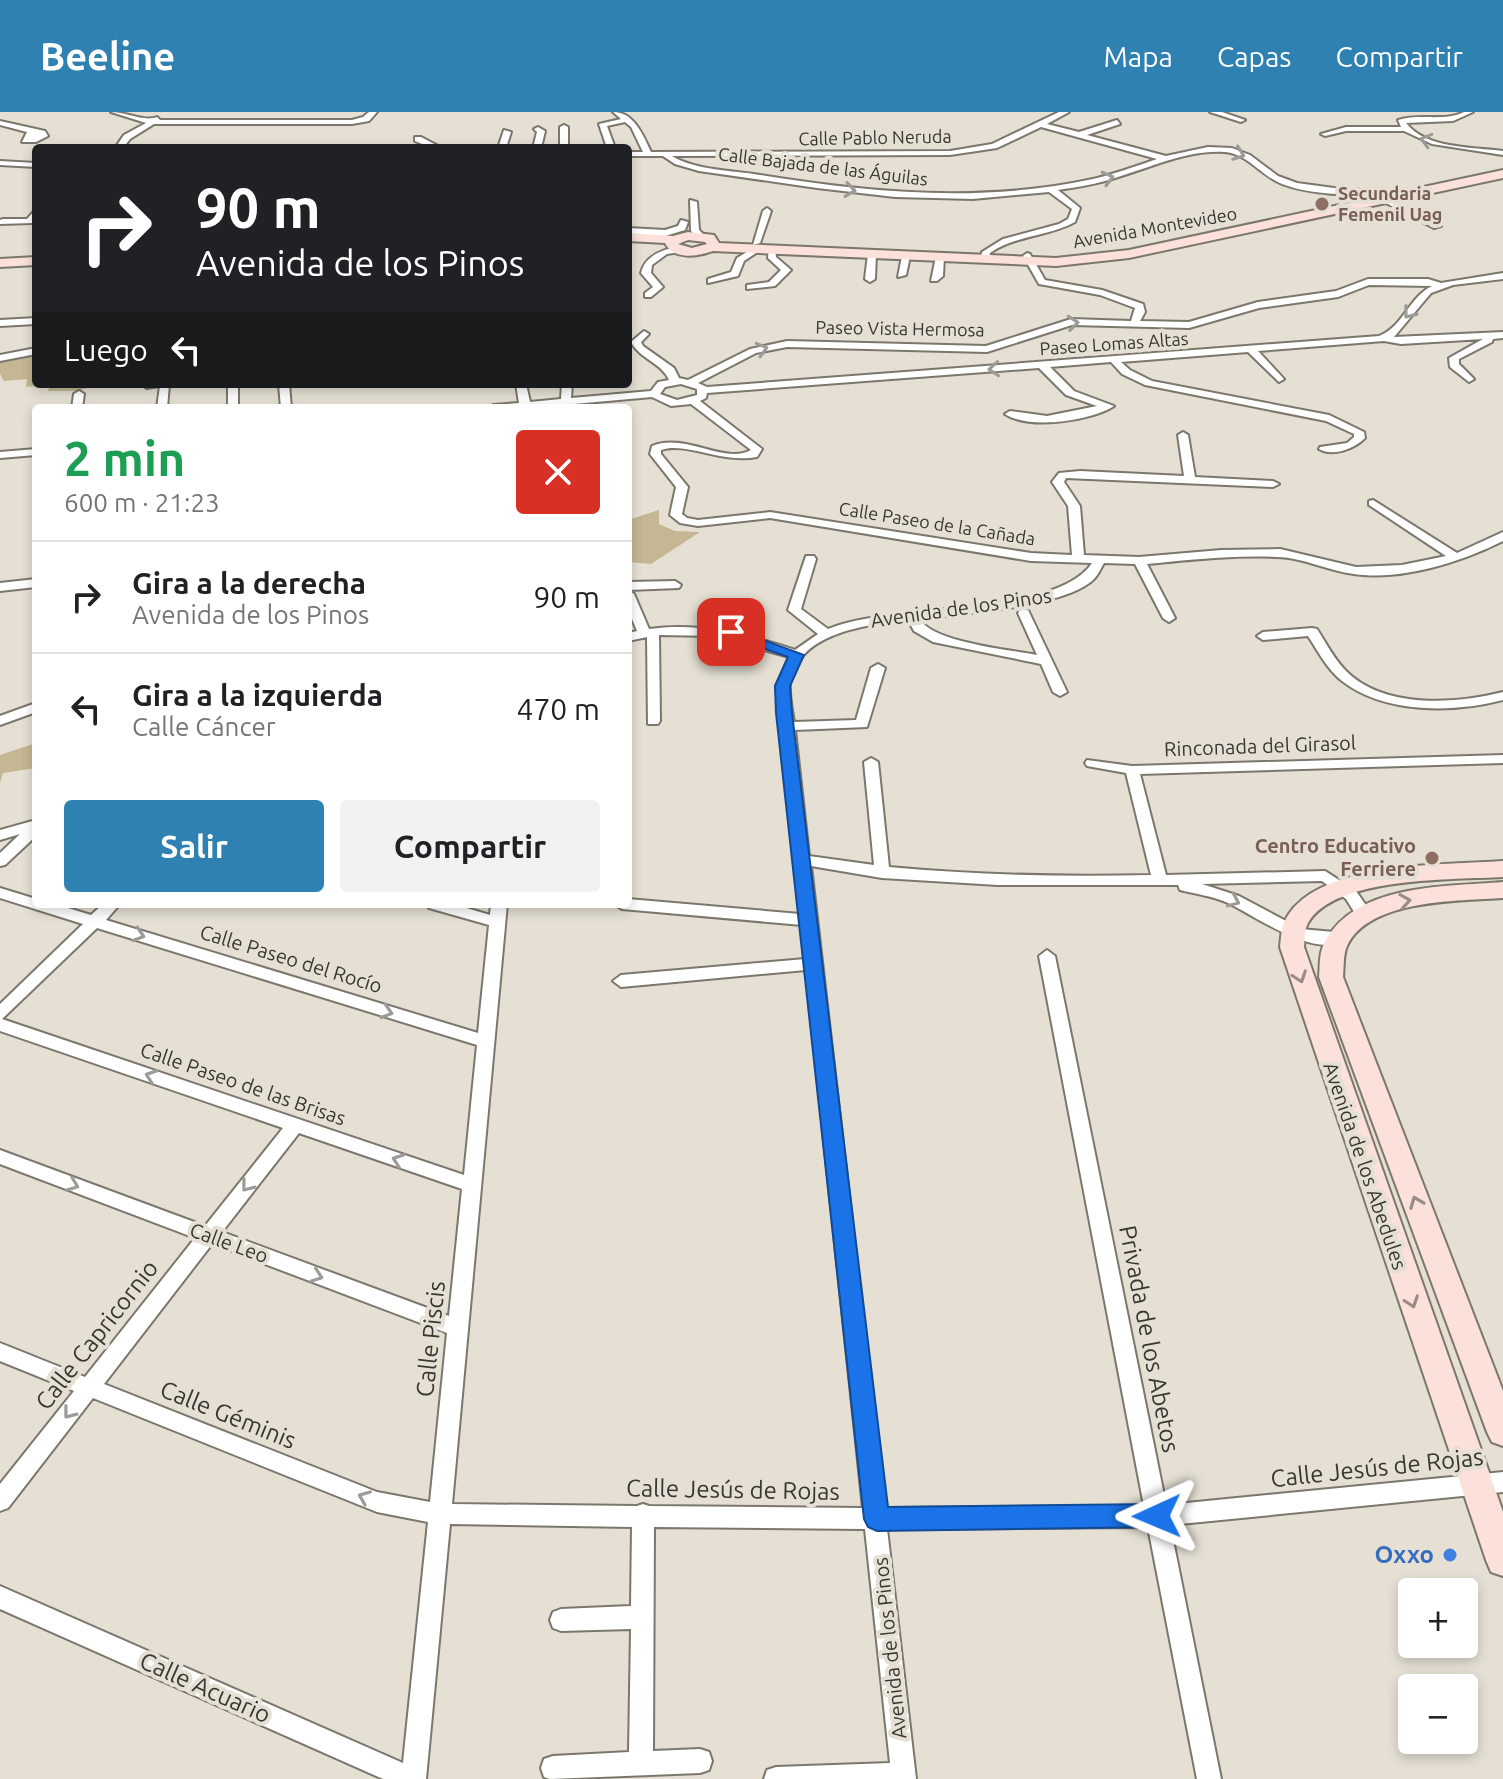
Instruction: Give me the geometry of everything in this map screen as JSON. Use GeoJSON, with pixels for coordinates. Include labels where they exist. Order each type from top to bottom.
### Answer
{"type":"FeatureCollection","features":[{"type":"Feature","properties":{"kind":"street"},"geometry":{"type":"LineString","coordinates":[[115,112],[152,122],[352,122],[366,119],[373,112]]}},
{"type":"Feature","properties":{"kind":"street"},"geometry":{"type":"LineString","coordinates":[[122,144],[127,137],[169,112]]}},
{"type":"Feature","properties":{"kind":"street"},"geometry":{"type":"LineString","coordinates":[[617,112],[634,126],[648,154]]}},
{"type":"Feature","properties":{"kind":"street","name":"Calle Pablo Neruda"},"geometry":{"type":"LineString","coordinates":[[632,154],[950,153],[994,146],[1065,112]]}},
{"type":"Feature","properties":{"kind":"street"},"geometry":{"type":"LineString","coordinates":[[1214,112],[1241,120]]}},
{"type":"Feature","properties":{"kind":"street"},"geometry":{"type":"LineString","coordinates":[[1404,129],[1401,122],[1412,117],[1457,118],[1469,112]]}},
{"type":"Feature","properties":{"kind":"street"},"geometry":{"type":"LineString","coordinates":[[610,144],[603,124],[626,120]]}},
{"type":"Feature","properties":{"kind":"street"},"geometry":{"type":"LineString","coordinates":[[1080,135],[1117,122]]}},
{"type":"Feature","properties":{"kind":"street"},"geometry":{"type":"LineString","coordinates":[[0,123],[32,131]]}},
{"type":"Feature","properties":{"kind":"street"},"geometry":{"type":"LineString","coordinates":[[1040,124],[1163,158]]}},
{"type":"Feature","properties":{"kind":"street"},"geometry":{"type":"LineString","coordinates":[[564,127],[564,144]]}},
{"type":"Feature","properties":{"kind":"street"},"geometry":{"type":"LineString","coordinates":[[538,129],[541,131],[538,144]]}},
{"type":"Feature","properties":{"kind":"street"},"geometry":{"type":"LineString","coordinates":[[1325,134],[1346,129],[1404,129],[1426,141],[1503,153]]}},
{"type":"Feature","properties":{"kind":"street"},"geometry":{"type":"LineString","coordinates":[[423,132],[430,135],[418,139],[433,144]]}},
{"type":"Feature","properties":{"kind":"street"},"geometry":{"type":"LineString","coordinates":[[503,144],[507,132]]}},
{"type":"Feature","properties":{"kind":"street","name":"Calle Bajada de las Águilas"},"geometry":{"type":"LineString","coordinates":[[666,155],[673,161],[714,170],[905,197],[989,196],[1051,189],[1116,176],[1163,158],[1212,149],[1248,155],[1263,171],[1285,182],[1310,188],[1388,196]]}},
{"type":"Feature","properties":{"kind":"street"},"geometry":{"type":"LineString","coordinates":[[0,166],[32,165]]}},
{"type":"Feature","properties":{"kind":"street","name":"Avenida Montevideo"},"geometry":{"type":"LineString","coordinates":[[762,247],[1084,261],[1503,171]]}},
{"type":"Feature","properties":{"kind":"street"},"geometry":{"type":"LineString","coordinates":[[985,257],[989,249],[1005,241],[1058,227],[1072,220],[1076,208],[1051,189]]}},
{"type":"Feature","properties":{"kind":"street"},"geometry":{"type":"LineString","coordinates":[[1388,196],[1437,226]]}},
{"type":"Feature","properties":{"kind":"street"},"geometry":{"type":"LineString","coordinates":[[648,295],[658,287],[646,273],[648,264],[688,239],[695,231],[693,202]]}},
{"type":"Feature","properties":{"kind":"street"},"geometry":{"type":"LineString","coordinates":[[762,247],[767,211]]}},
{"type":"Feature","properties":{"kind":"street"},"geometry":{"type":"LineString","coordinates":[[3,222],[32,225]]}},
{"type":"Feature","properties":{"kind":"street","name":"Avenida Montevideo"},"geometry":{"type":"LineString","coordinates":[[632,237],[906,256],[985,257]]}},
{"type":"Feature","properties":{"kind":"street"},"geometry":{"type":"LineString","coordinates":[[711,281],[735,274],[740,260],[762,247]]}},
{"type":"Feature","properties":{"kind":"street"},"geometry":{"type":"LineString","coordinates":[[750,287],[772,284],[786,270],[762,247]]}},
{"type":"Feature","properties":{"kind":"street"},"geometry":{"type":"LineString","coordinates":[[870,279],[872,254]]}},
{"type":"Feature","properties":{"kind":"street"},"geometry":{"type":"LineString","coordinates":[[901,275],[906,256]]}},
{"type":"Feature","properties":{"kind":"street"},"geometry":{"type":"LineString","coordinates":[[934,279],[938,276],[940,257]]}},
{"type":"Feature","properties":{"kind":"street"},"geometry":{"type":"LineString","coordinates":[[1028,259],[1042,282],[1102,293],[1140,306],[1134,324]]}},
{"type":"Feature","properties":{"kind":"street"},"geometry":{"type":"LineString","coordinates":[[0,263],[32,261]]}},
{"type":"Feature","properties":{"kind":"street"},"geometry":{"type":"LineString","coordinates":[[0,269],[32,267]]}},
{"type":"Feature","properties":{"kind":"street"},"geometry":{"type":"LineString","coordinates":[[1385,338],[1394,334],[1426,293],[1438,287],[1503,276]]}},
{"type":"Feature","properties":{"kind":"street","name":"Paseo Vista Hermosa"},"geometry":{"type":"LineString","coordinates":[[692,382],[753,351],[787,344],[982,349],[1071,322],[1189,325],[1258,305],[1338,294],[1372,281],[1428,282],[1438,287]]}},
{"type":"Feature","properties":{"kind":"street"},"geometry":{"type":"LineString","coordinates":[[0,323],[32,321]]}},
{"type":"Feature","properties":{"kind":"street"},"geometry":{"type":"LineString","coordinates":[[644,334],[636,342],[639,348],[670,370],[675,381]]}},
{"type":"Feature","properties":{"kind":"street"},"geometry":{"type":"LineString","coordinates":[[1469,379],[1454,365],[1454,358],[1500,335]]}},
{"type":"Feature","properties":{"kind":"street","name":"Paseo Lomas Altas"},"geometry":{"type":"LineString","coordinates":[[704,390],[1385,338],[1401,341],[1500,335]]}},
{"type":"Feature","properties":{"kind":"street"},"geometry":{"type":"LineString","coordinates":[[1251,349],[1279,379]]}},
{"type":"Feature","properties":{"kind":"street"},"geometry":{"type":"LineString","coordinates":[[0,358],[32,352]]}},
{"type":"Feature","properties":{"kind":"street"},"geometry":{"type":"LineString","coordinates":[[1114,360],[1126,372],[1149,383],[1329,418],[1359,432],[1360,438],[1350,446],[1324,449]]}},
{"type":"Feature","properties":{"kind":"street"},"geometry":{"type":"LineString","coordinates":[[1010,414],[1047,420],[1109,406],[1070,393],[1042,365]]}},
{"type":"Feature","properties":{"kind":"street"},"geometry":{"type":"LineString","coordinates":[[535,404],[654,394],[668,402],[693,401],[702,396],[704,390],[692,382],[675,381],[657,387],[654,394]]}},
{"type":"Feature","properties":{"kind":"street"},"geometry":{"type":"LineString","coordinates":[[566,401],[567,388]]}},
{"type":"Feature","properties":{"kind":"street"},"geometry":{"type":"LineString","coordinates":[[78,404],[79,394]]}},
{"type":"Feature","properties":{"kind":"street","name":"Calle Paseo de la Cañada"},"geometry":{"type":"LineString","coordinates":[[693,401],[757,449],[753,455],[740,458],[704,454],[675,443],[658,445],[655,454],[682,487],[675,509],[676,515],[684,521],[704,523],[770,515],[1008,555],[1139,561],[1280,553],[1356,571],[1377,571],[1456,557],[1503,536]]}},
{"type":"Feature","properties":{"kind":"street"},"geometry":{"type":"LineString","coordinates":[[1183,435],[1190,480]]}},
{"type":"Feature","properties":{"kind":"street"},"geometry":{"type":"LineString","coordinates":[[0,455],[32,452]]}},
{"type":"Feature","properties":{"kind":"street"},"geometry":{"type":"LineString","coordinates":[[1078,559],[1074,506],[1058,482],[1063,475],[1273,484]]}},
{"type":"Feature","properties":{"kind":"street"},"geometry":{"type":"LineString","coordinates":[[1373,503],[1456,557]]}},
{"type":"Feature","properties":{"kind":"street"},"geometry":{"type":"LineString","coordinates":[[810,559],[794,610],[827,634]]}},
{"type":"Feature","properties":{"kind":"street","name":"Avenida de los Pinos"},"geometry":{"type":"LineString","coordinates":[[904,1777],[783,686],[797,655],[827,634],[862,622],[1058,594],[1090,579],[1099,568],[1100,560]]}},
{"type":"Feature","properties":{"kind":"street"},"geometry":{"type":"LineString","coordinates":[[1139,561],[1169,618]]}},
{"type":"Feature","properties":{"kind":"street"},"geometry":{"type":"LineString","coordinates":[[0,578],[19,574]]}},
{"type":"Feature","properties":{"kind":"street"},"geometry":{"type":"LineString","coordinates":[[0,587],[32,583]]}},
{"type":"Feature","properties":{"kind":"street"},"geometry":{"type":"LineString","coordinates":[[632,586],[675,585]]}},
{"type":"Feature","properties":{"kind":"street"},"geometry":{"type":"LineString","coordinates":[[632,601],[649,632],[653,721]]}},
{"type":"Feature","properties":{"kind":"street"},"geometry":{"type":"LineString","coordinates":[[1024,613],[1060,692]]}},
{"type":"Feature","properties":{"kind":"street"},"geometry":{"type":"LineString","coordinates":[[912,615],[918,628],[938,639],[1047,661]]}},
{"type":"Feature","properties":{"kind":"street"},"geometry":{"type":"LineString","coordinates":[[632,636],[688,629],[731,632],[797,655]]}},
{"type":"Feature","properties":{"kind":"street"},"geometry":{"type":"LineString","coordinates":[[1263,636],[1312,632],[1343,675],[1370,691],[1390,698],[1410,702],[1467,703],[1503,696]]}},
{"type":"Feature","properties":{"kind":"street"},"geometry":{"type":"LineString","coordinates":[[995,650],[1038,642]]}},
{"type":"Feature","properties":{"kind":"street"},"geometry":{"type":"LineString","coordinates":[[786,726],[862,724],[878,668]]}},
{"type":"Feature","properties":{"kind":"street"},"geometry":{"type":"LineString","coordinates":[[0,721],[32,709]]}},
{"type":"Feature","properties":{"kind":"street","name":"Rinconada del Girasol"},"geometry":{"type":"LineString","coordinates":[[1092,763],[1132,770],[1503,759]]}},
{"type":"Feature","properties":{"kind":"street"},"geometry":{"type":"LineString","coordinates":[[871,762],[882,873]]}},
{"type":"Feature","properties":{"kind":"street"},"geometry":{"type":"LineString","coordinates":[[1132,770],[1160,880]]}},
{"type":"Feature","properties":{"kind":"street"},"geometry":{"type":"LineString","coordinates":[[0,835],[32,827]]}},
{"type":"Feature","properties":{"kind":"street"},"geometry":{"type":"LineString","coordinates":[[0,861],[32,830]]}},
{"type":"Feature","properties":{"kind":"street"},"geometry":{"type":"LineString","coordinates":[[802,860],[882,873],[1056,883],[1371,881],[1503,869]]}},
{"type":"Feature","properties":{"kind":"street"},"geometry":{"type":"LineString","coordinates":[[1160,880],[1230,898],[1293,934],[1322,939],[1339,937],[1351,922],[1388,904],[1503,890]]}},
{"type":"Feature","properties":{"kind":"street"},"geometry":{"type":"LineString","coordinates":[[1334,882],[1364,914]]}},
{"type":"Feature","properties":{"kind":"street"},"geometry":{"type":"LineString","coordinates":[[1293,934],[1296,922],[1308,906],[1325,894],[1334,882]]}},
{"type":"Feature","properties":{"kind":"street","name":"Calle Paseo del Rocío"},"geometry":{"type":"LineString","coordinates":[[0,893],[32,903]]}},
{"type":"Feature","properties":{"kind":"street"},"geometry":{"type":"LineString","coordinates":[[632,905],[809,920]]}},
{"type":"Feature","properties":{"kind":"street","name":"Calle Paseo del Rocío"},"geometry":{"type":"LineString","coordinates":[[50,908],[486,1042]]}},
{"type":"Feature","properties":{"kind":"street"},"geometry":{"type":"LineString","coordinates":[[0,1014],[108,908]]}},
{"type":"Feature","properties":{"kind":"street"},"geometry":{"type":"LineString","coordinates":[[463,908],[498,913]]}},
{"type":"Feature","properties":{"kind":"street","name":"Calle Piscis"},"geometry":{"type":"LineString","coordinates":[[412,1779],[498,913]]}},
{"type":"Feature","properties":{"kind":"street","name":"Avenida de los Abedules"},"geometry":{"type":"LineString","coordinates":[[1293,934],[1294,962],[1489,1483],[1503,1560]]}},
{"type":"Feature","properties":{"kind":"street","name":"Avenida de los Abedules"},"geometry":{"type":"LineString","coordinates":[[1339,937],[1329,957],[1331,977],[1503,1432]]}},
{"type":"Feature","properties":{"kind":"street","name":"Privada de los Abetos"},"geometry":{"type":"LineString","coordinates":[[1047,956],[1209,1779]]}},
{"type":"Feature","properties":{"kind":"street"},"geometry":{"type":"LineString","coordinates":[[621,981],[814,964]]}},
{"type":"Feature","properties":{"kind":"street","name":"Calle Paseo de las Brisas"},"geometry":{"type":"LineString","coordinates":[[0,1025],[472,1185]]}},
{"type":"Feature","properties":{"kind":"street","name":"Calle Capricornio"},"geometry":{"type":"LineString","coordinates":[[0,1501],[295,1125]]}},
{"type":"Feature","properties":{"kind":"street","name":"Calle Leo"},"geometry":{"type":"LineString","coordinates":[[0,1157],[458,1328]]}},
{"type":"Feature","properties":{"kind":"street","name":"Calle Géminis"},"geometry":{"type":"LineString","coordinates":[[0,1352],[377,1502],[440,1514]]}},
{"type":"Feature","properties":{"kind":"street","name":"Calle Jesús de Rojas"},"geometry":{"type":"LineString","coordinates":[[440,1514],[877,1519],[1157,1516],[1489,1483]]}},
{"type":"Feature","properties":{"kind":"street"},"geometry":{"type":"LineString","coordinates":[[641,1764],[643,1514]]}},
{"type":"Feature","properties":{"kind":"street","name":"Calle Acuario"},"geometry":{"type":"LineString","coordinates":[[0,1597],[412,1779]]}},
{"type":"Feature","properties":{"kind":"street"},"geometry":{"type":"LineString","coordinates":[[561,1620],[642,1617]]}},
{"type":"Feature","properties":{"kind":"street"},"geometry":{"type":"LineString","coordinates":[[553,1768],[700,1761]]}},
{"type":"Feature","properties":{"kind":"street"},"geometry":{"type":"LineString","coordinates":[[776,1779],[904,1777]]}},
{"type":"Feature","properties":{"kind":"shaded area"},"geometry":{"type":"Polygon","coordinates":[[[32,355],[32,386],[26,387],[27,379],[4,381],[0,374],[0,362],[32,355]]]}},
{"type":"Feature","properties":{"kind":"shaded area"},"geometry":{"type":"Polygon","coordinates":[[[49,388],[86,388],[77,391],[48,391],[49,388]]]}},
{"type":"Feature","properties":{"kind":"shaded area"},"geometry":{"type":"Polygon","coordinates":[[[659,510],[659,524],[675,531],[700,532],[651,564],[632,562],[632,519],[659,510]]]}},
{"type":"Feature","properties":{"kind":"shaded area"},"geometry":{"type":"Polygon","coordinates":[[[32,744],[32,769],[3,773],[0,783],[0,755],[32,744]]]}},
{"type":"Feature","properties":{"kind":"place","name":"Secundaria Femenil Uag"},"geometry":{"type":"Point","coordinates":[1322,204]}},
{"type":"Feature","properties":{"kind":"place","name":"Centro Educativo Ferriere"},"geometry":{"type":"Point","coordinates":[1432,858]}},
{"type":"Feature","properties":{"kind":"place","name":"Oxxo"},"geometry":{"type":"Point","coordinates":[1450,1555]}},
{"type":"Feature","properties":{"kind":"route"},"geometry":{"type":"LineString","coordinates":[[731,632],[797,655],[787,670],[783,686],[784,713],[877,1519],[1157,1516]]}}]}
